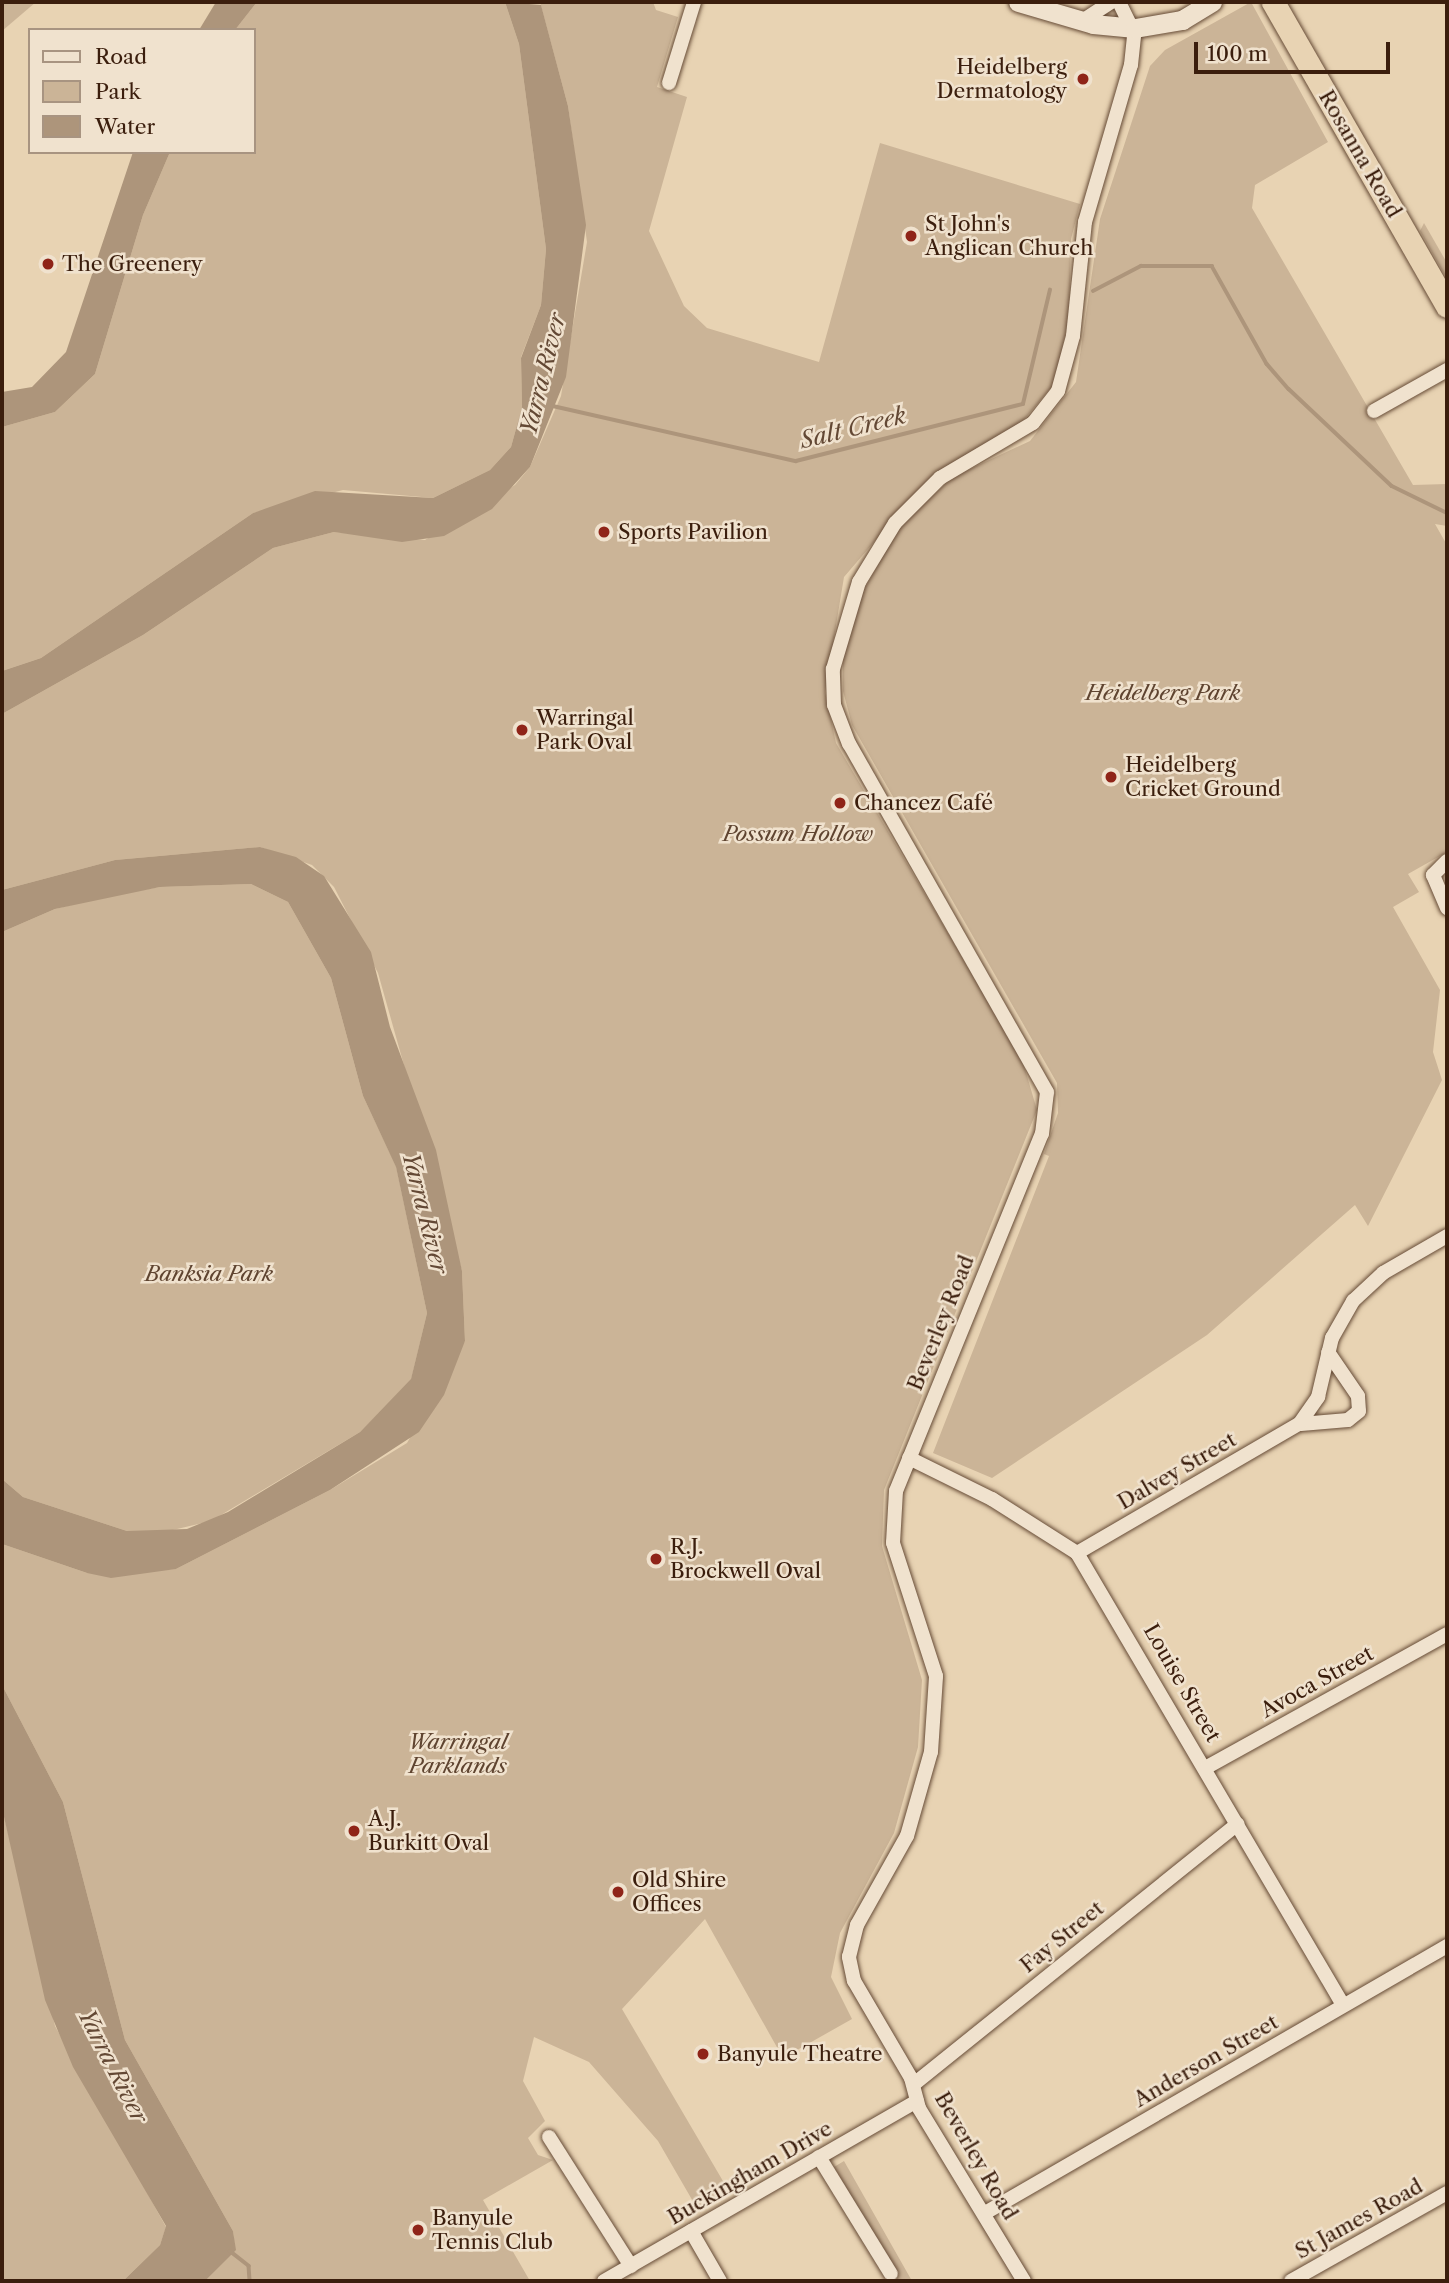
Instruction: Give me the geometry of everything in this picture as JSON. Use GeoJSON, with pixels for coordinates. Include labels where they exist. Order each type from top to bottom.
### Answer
{"type":"FeatureCollection","features":[{"type":"Feature","properties":{"kind":"highway","name":"Rosanna Road"},"geometry":{"type":"LineString","coordinates":[[1273,2],[1447,306]]}},
{"type":"Feature","properties":{"kind":"main road"},"geometry":{"type":"LineString","coordinates":[[1018,2],[1082,21],[1133,27],[1182,20],[1212,2]]}},
{"type":"Feature","properties":{"kind":"street"},"geometry":{"type":"LineString","coordinates":[[669,83],[694,2]]}},
{"type":"Feature","properties":{"kind":"street"},"geometry":{"type":"LineString","coordinates":[[1082,21],[1111,2]]}},
{"type":"Feature","properties":{"kind":"street"},"geometry":{"type":"LineString","coordinates":[[1119,2],[1133,27]]}},
{"type":"Feature","properties":{"kind":"street","name":"Beverley Road"},"geometry":{"type":"LineString","coordinates":[[1024,2281],[917,2101],[914,2084],[856,1985],[849,1957],[857,1925],[908,1836],[931,1752],[936,1676],[893,1543],[896,1491],[1042,1134],[1047,1092],[849,744],[834,705],[833,669],[854,594],[886,534],[940,478],[1007,440],[1041,416],[1064,376],[1085,222],[1131,65],[1133,27]]}},
{"type":"Feature","properties":{"kind":"street"},"geometry":{"type":"LineString","coordinates":[[1374,411],[1447,370]]}},
{"type":"Feature","properties":{"kind":"street"},"geometry":{"type":"LineString","coordinates":[[1447,861],[1434,882],[1447,908]]}},
{"type":"Feature","properties":{"kind":"street","name":"Dalvey Street"},"geometry":{"type":"LineString","coordinates":[[1298,1426],[1318,1397],[1328,1352],[1338,1324],[1362,1290],[1447,1236]]}},
{"type":"Feature","properties":{"kind":"street","name":"Dalvey Street"},"geometry":{"type":"LineString","coordinates":[[1077,1553],[1298,1426],[1314,1419],[1348,1420],[1359,1411],[1358,1395],[1328,1352]]}},
{"type":"Feature","properties":{"kind":"street","name":"Louise Street"},"geometry":{"type":"LineString","coordinates":[[909,1458],[992,1499],[1077,1553],[1207,1768],[1343,2005]]}},
{"type":"Feature","properties":{"kind":"street","name":"Avoca Street"},"geometry":{"type":"LineString","coordinates":[[1207,1768],[1447,1634]]}},
{"type":"Feature","properties":{"kind":"street","name":"Fay Street"},"geometry":{"type":"LineString","coordinates":[[914,2084],[1237,1824]]}},
{"type":"Feature","properties":{"kind":"street","name":"Anderson Street"},"geometry":{"type":"LineString","coordinates":[[985,2213],[1447,1946]]}},
{"type":"Feature","properties":{"kind":"street","name":"Buckingham Drive"},"geometry":{"type":"LineString","coordinates":[[604,2281],[917,2101]]}},
{"type":"Feature","properties":{"kind":"street"},"geometry":{"type":"LineString","coordinates":[[549,2137],[631,2266]]}},
{"type":"Feature","properties":{"kind":"street"},"geometry":{"type":"LineString","coordinates":[[819,2157],[891,2274]]}},
{"type":"Feature","properties":{"kind":"street","name":"St James Road"},"geometry":{"type":"LineString","coordinates":[[1291,2281],[1447,2193]]}},
{"type":"Feature","properties":{"kind":"street"},"geometry":{"type":"LineString","coordinates":[[691,2231],[720,2281]]}},
{"type":"Feature","properties":{"kind":"green space"},"geometry":{"type":"Polygon","coordinates":[[[2,2],[36,2],[2,31],[2,2]]]}},
{"type":"Feature","properties":{"kind":"green space"},"geometry":{"type":"Polygon","coordinates":[[[257,2],[505,2],[519,44],[546,249],[541,305],[521,357],[522,407],[511,447],[490,470],[433,498],[343,490],[253,513],[41,658],[2,671],[2,427],[55,412],[95,374],[143,215],[169,154],[256,154],[256,28],[237,28],[257,2]]]}},
{"type":"Feature","properties":{"kind":"green space","name":"Warringal Parklands"},"geometry":{"type":"Polygon","coordinates":[[[540,2],[653,2],[656,10],[678,17],[657,87],[687,97],[649,231],[684,306],[707,328],[819,362],[880,143],[1080,204],[1071,239],[1069,319],[1054,384],[1022,422],[922,486],[844,577],[825,692],[836,743],[1022,1059],[1037,1110],[884,1490],[882,1546],[922,1680],[918,1747],[894,1833],[840,1933],[831,1977],[852,2019],[783,2058],[705,1919],[622,2009],[730,2193],[698,2210],[658,2141],[589,2062],[534,2037],[523,2081],[545,2121],[528,2138],[538,2155],[553,2160],[483,2200],[530,2281],[205,2281],[235,2250],[233,2231],[125,2040],[63,1802],[2,1685],[2,1544],[87,1573],[176,1569],[330,1490],[407,1443],[465,1341],[462,1271],[378,973],[334,887],[312,865],[260,847],[115,860],[2,890],[2,714],[143,635],[273,548],[334,532],[425,540],[515,485],[530,467],[561,396],[587,242],[568,106],[540,2]]]}},
{"type":"Feature","properties":{"kind":"green space","name":"Heidelberg Park"},"geometry":{"type":"Polygon","coordinates":[[[1251,2],[1328,142],[1255,185],[1252,208],[1413,485],[1447,484],[1447,526],[1435,524],[1447,545],[1447,852],[1408,874],[1419,892],[1393,907],[1440,990],[1433,1052],[1442,1080],[1368,1226],[1355,1205],[1207,1335],[992,1478],[933,1453],[1049,1156],[1044,1154],[1058,1113],[1057,1083],[852,725],[843,691],[843,658],[862,593],[900,526],[953,477],[1030,441],[1076,382],[1100,219],[1150,66],[1165,50],[1251,2]]]}},
{"type":"Feature","properties":{"kind":"green space"},"geometry":{"type":"Polygon","coordinates":[[[1424,223],[1447,263],[1447,279],[1420,231],[1424,223]]]}},
{"type":"Feature","properties":{"kind":"green space","name":"Banksia Park"},"geometry":{"type":"Polygon","coordinates":[[[251,884],[288,902],[331,978],[363,1096],[396,1166],[427,1313],[411,1380],[360,1432],[211,1521],[160,1533],[127,1531],[23,1497],[2,1479],[2,932],[55,909],[107,896],[160,887],[251,884]]]}},
{"type":"Feature","properties":{"kind":"green space"},"geometry":{"type":"Polygon","coordinates":[[[2,1808],[55,2026],[166,2227],[160,2245],[123,2281],[2,2281],[2,1808]]]}},
{"type":"Feature","properties":{"kind":"green space"},"geometry":{"type":"Polygon","coordinates":[[[844,2161],[912,2281],[883,2281],[896,2272],[834,2167],[844,2161]]]}},
{"type":"Feature","properties":{"kind":"water"},"geometry":{"type":"Polygon","coordinates":[[[216,2],[257,2],[237,28],[200,28],[216,2]]]}},
{"type":"Feature","properties":{"kind":"water","name":"Yarra River"},"geometry":{"type":"Polygon","coordinates":[[[505,2],[541,5],[568,106],[586,225],[566,377],[530,467],[492,509],[444,536],[402,542],[334,532],[273,548],[143,635],[2,714],[2,671],[41,658],[253,513],[315,491],[433,498],[490,470],[511,447],[522,407],[521,358],[541,305],[546,249],[519,44],[505,2]]]}},
{"type":"Feature","properties":{"kind":"water"},"geometry":{"type":"Polygon","coordinates":[[[132,154],[169,154],[143,215],[95,374],[55,412],[2,427],[2,392],[32,387],[66,352],[132,154]]]}},
{"type":"Feature","properties":{"kind":"water","name":"Yarra River"},"geometry":{"type":"Polygon","coordinates":[[[260,847],[296,857],[324,876],[371,952],[390,1027],[436,1150],[462,1271],[465,1341],[444,1395],[419,1432],[330,1490],[176,1569],[111,1578],[87,1573],[2,1544],[2,1479],[23,1497],[127,1531],[187,1529],[228,1512],[360,1432],[411,1379],[427,1313],[396,1167],[363,1096],[331,978],[288,902],[251,884],[160,887],[55,909],[2,932],[2,890],[115,860],[260,847]]]}},
{"type":"Feature","properties":{"kind":"water","name":"Yarra River"},"geometry":{"type":"Polygon","coordinates":[[[2,1685],[63,1802],[125,2040],[233,2231],[236,2250],[205,2281],[123,2281],[160,2245],[166,2226],[73,2067],[45,2000],[2,1808],[2,1685]]]}},
{"type":"Feature","properties":{"kind":"waterway","name":"Salt Creek"},"geometry":{"type":"LineString","coordinates":[[1093,291],[1141,266],[1212,266],[1267,364],[1289,389],[1392,486],[1447,513]]}},
{"type":"Feature","properties":{"kind":"waterway","name":"Salt Creek"},"geometry":{"type":"LineString","coordinates":[[553,406],[796,461],[1023,404],[1050,290]]}},
{"type":"Feature","properties":{"kind":"waterway"},"geometry":{"type":"LineString","coordinates":[[230,2251],[249,2266],[250,2281]]}},
{"type":"Feature","properties":{"kind":"place","name":"Heidelberg Dermatology"},"geometry":{"type":"Point","coordinates":[1083,79]}},
{"type":"Feature","properties":{"kind":"place","name":"St John's Anglican Church"},"geometry":{"type":"Point","coordinates":[911,236]}},
{"type":"Feature","properties":{"kind":"place","name":"The Greenery"},"geometry":{"type":"Point","coordinates":[48,264]}},
{"type":"Feature","properties":{"kind":"place","name":"Sports Pavilion"},"geometry":{"type":"Point","coordinates":[604,532]}},
{"type":"Feature","properties":{"kind":"place","name":"Warringal Park Oval"},"geometry":{"type":"Point","coordinates":[522,730]}},
{"type":"Feature","properties":{"kind":"place","name":"Heidelberg Cricket Ground"},"geometry":{"type":"Point","coordinates":[1111,777]}},
{"type":"Feature","properties":{"kind":"place","name":"Chancez Café"},"geometry":{"type":"Point","coordinates":[840,803]}},
{"type":"Feature","properties":{"kind":"place","name":"R.J. Brockwell Oval"},"geometry":{"type":"Point","coordinates":[656,1559]}},
{"type":"Feature","properties":{"kind":"place","name":"A.J. Burkitt Oval"},"geometry":{"type":"Point","coordinates":[354,1831]}},
{"type":"Feature","properties":{"kind":"place","name":"Old Shire Offices"},"geometry":{"type":"Point","coordinates":[618,1892]}},
{"type":"Feature","properties":{"kind":"place","name":"Banyule Theatre"},"geometry":{"type":"Point","coordinates":[703,2054]}},
{"type":"Feature","properties":{"kind":"place","name":"Banyule Tennis Club"},"geometry":{"type":"Point","coordinates":[418,2230]}},
{"type":"Feature","properties":{"kind":"park label","name":"Possum Hollow"},"geometry":{"type":"Point","coordinates":[798,834]}}]}
